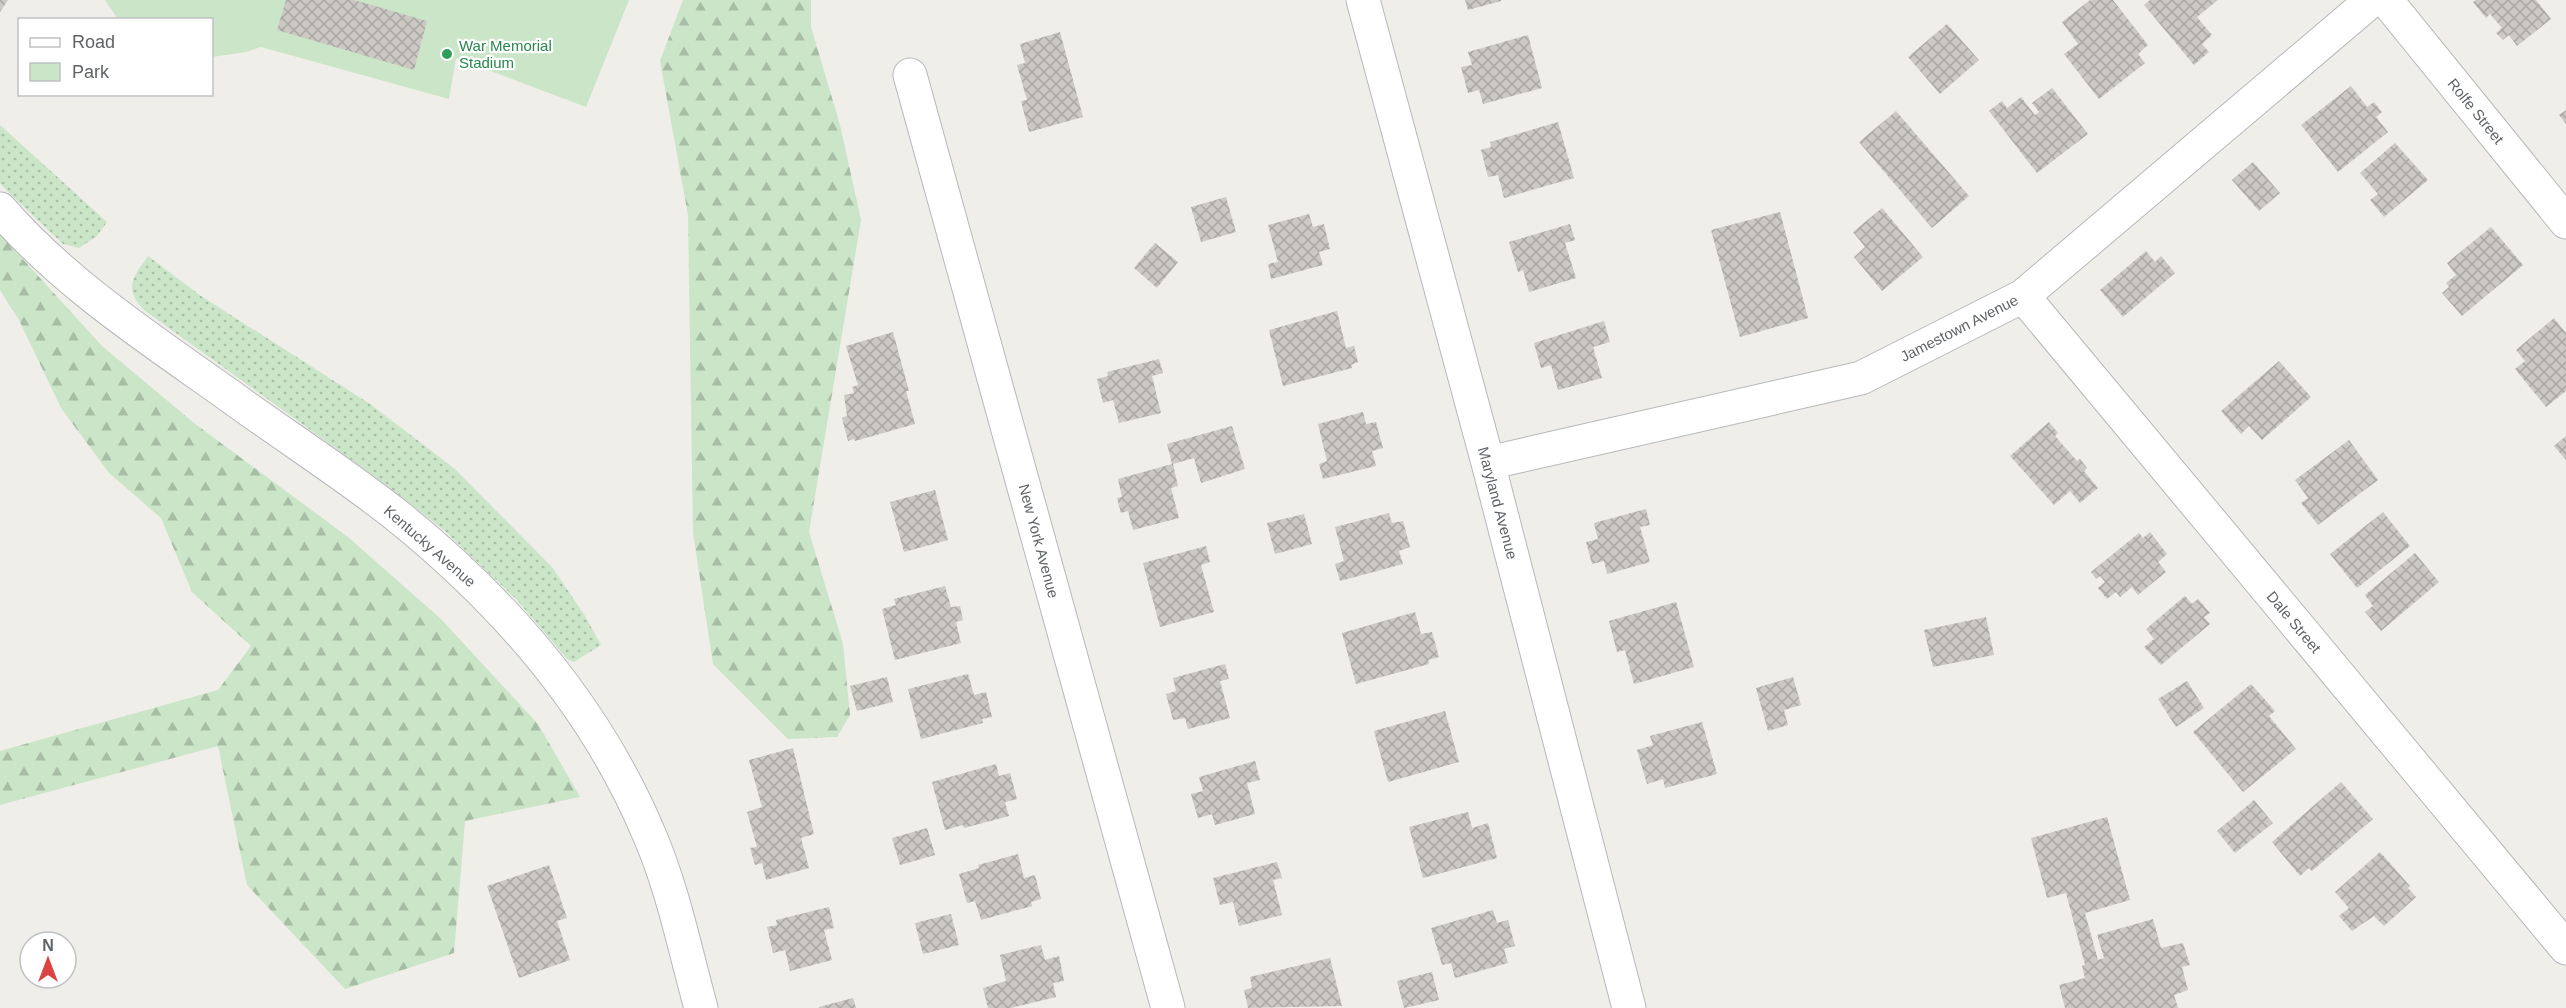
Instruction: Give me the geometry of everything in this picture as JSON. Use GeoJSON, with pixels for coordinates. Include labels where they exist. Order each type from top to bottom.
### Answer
{"type":"FeatureCollection","features":[{"type":"Feature","properties":{"kind":"street","name":"Maryland Avenue"},"geometry":{"type":"LineString","coordinates":[[1363,0],[1488,463],[1629,1008]]}},
{"type":"Feature","properties":{"kind":"street","name":"Jamestown Avenue"},"geometry":{"type":"LineString","coordinates":[[1488,463],[1861,378],[2023,296],[2372,0]]}},
{"type":"Feature","properties":{"kind":"street","name":"Rolfe Street"},"geometry":{"type":"LineString","coordinates":[[2386,0],[2566,222]]}},
{"type":"Feature","properties":{"kind":"street","name":"New York Avenue"},"geometry":{"type":"LineString","coordinates":[[910,75],[1168,1008]]}},
{"type":"Feature","properties":{"kind":"street","name":"Kentucky Avenue"},"geometry":{"type":"LineString","coordinates":[[0,209],[72,278],[137,330],[398,517],[456,566],[533,646],[582,710],[621,774],[638,808],[663,871],[701,1008]]}},
{"type":"Feature","properties":{"kind":"street","name":"Dale Street"},"geometry":{"type":"LineString","coordinates":[[2023,296],[2566,948]]}},
{"type":"Feature","properties":{"kind":"green space","name":"War Memorial Stadium"},"geometry":{"type":"Polygon","coordinates":[[[105,0],[629,0],[586,107],[456,58],[449,99],[261,47],[246,52],[213,57],[213,18],[117,18],[105,0]]]}},
{"type":"Feature","properties":{"kind":"green space"},"geometry":{"type":"Polygon","coordinates":[[[683,0],[811,0],[811,27],[840,125],[861,220],[809,532],[843,644],[850,715],[837,737],[788,739],[713,664],[693,533],[688,215],[660,61],[683,0]]]}},
{"type":"Feature","properties":{"kind":"green space"},"geometry":{"type":"Polygon","coordinates":[[[0,125],[107,222],[97,236],[79,248],[63,244],[4,188],[0,183],[0,125]]]}},
{"type":"Feature","properties":{"kind":"green space"},"geometry":{"type":"Polygon","coordinates":[[[0,234],[102,346],[194,423],[348,537],[441,619],[538,724],[580,797],[465,821],[454,953],[345,989],[247,885],[218,746],[0,805],[0,751],[218,690],[251,646],[192,592],[161,518],[109,473],[61,408],[19,320],[0,290],[0,234]]]}},
{"type":"Feature","properties":{"kind":"green space"},"geometry":{"type":"Polygon","coordinates":[[[148,256],[201,296],[370,404],[455,469],[552,567],[585,616],[601,645],[574,662],[567,659],[517,600],[445,531],[384,483],[144,310],[134,295],[132,283],[148,256]]]}},
{"type":"Feature","properties":{"kind":"building"},"geometry":{"type":"Polygon","coordinates":[[[0,0],[8,0],[0,12],[0,0]]]}},
{"type":"Feature","properties":{"kind":"building"},"geometry":{"type":"Polygon","coordinates":[[[286,0],[354,0],[427,21],[414,70],[277,30],[286,0]]]}},
{"type":"Feature","properties":{"kind":"building"},"geometry":{"type":"Polygon","coordinates":[[[1465,0],[1501,0],[1501,1],[1468,10],[1465,0]]]}},
{"type":"Feature","properties":{"kind":"building"},"geometry":{"type":"Polygon","coordinates":[[[2090,0],[2113,0],[2148,45],[2138,54],[2145,63],[2099,99],[2064,54],[2078,44],[2062,22],[2090,0]]]}},
{"type":"Feature","properties":{"kind":"building"},"geometry":{"type":"Polygon","coordinates":[[[2150,0],[2218,0],[2197,17],[2212,35],[2202,44],[2209,52],[2194,65],[2144,5],[2150,0]]]}},
{"type":"Feature","properties":{"kind":"building"},"geometry":{"type":"Polygon","coordinates":[[[2476,0],[2536,0],[2551,19],[2517,46],[2509,35],[2503,40],[2496,33],[2502,28],[2490,14],[2486,18],[2473,2],[2476,0]]]}},
{"type":"Feature","properties":{"kind":"building"},"geometry":{"type":"Polygon","coordinates":[[[1947,24],[1979,60],[1940,94],[1908,57],[1947,24]]]}},
{"type":"Feature","properties":{"kind":"building"},"geometry":{"type":"Polygon","coordinates":[[[1060,32],[1083,117],[1029,132],[1021,101],[1027,100],[1017,65],[1025,63],[1020,44],[1060,32]]]}},
{"type":"Feature","properties":{"kind":"building"},"geometry":{"type":"Polygon","coordinates":[[[1528,35],[1542,88],[1483,104],[1479,90],[1468,93],[1461,67],[1472,65],[1468,52],[1528,35]]]}},
{"type":"Feature","properties":{"kind":"building"},"geometry":{"type":"Polygon","coordinates":[[[2351,86],[2367,107],[2374,102],[2382,112],[2376,117],[2388,132],[2338,172],[2301,125],[2351,86]]]}},
{"type":"Feature","properties":{"kind":"building"},"geometry":{"type":"Polygon","coordinates":[[[2052,88],[2088,134],[2037,173],[1989,111],[2002,101],[2007,108],[2021,97],[2035,115],[2039,112],[2032,103],[2052,88]]]}},
{"type":"Feature","properties":{"kind":"building"},"geometry":{"type":"Polygon","coordinates":[[[2566,110],[2566,124],[2559,115],[2566,110]]]}},
{"type":"Feature","properties":{"kind":"building"},"geometry":{"type":"Polygon","coordinates":[[[1896,111],[1969,196],[1932,228],[1859,142],[1896,111]]]}},
{"type":"Feature","properties":{"kind":"building"},"geometry":{"type":"Polygon","coordinates":[[[1558,122],[1574,178],[1504,198],[1498,175],[1488,177],[1481,150],[1491,147],[1490,142],[1558,122]]]}},
{"type":"Feature","properties":{"kind":"building"},"geometry":{"type":"Polygon","coordinates":[[[2395,143],[2428,180],[2384,217],[2370,200],[2378,194],[2360,173],[2395,143]]]}},
{"type":"Feature","properties":{"kind":"building"},"geometry":{"type":"Polygon","coordinates":[[[2253,162],[2280,193],[2259,211],[2232,180],[2253,162]]]}},
{"type":"Feature","properties":{"kind":"building"},"geometry":{"type":"Polygon","coordinates":[[[1226,197],[1236,232],[1201,242],[1191,207],[1226,197]]]}},
{"type":"Feature","properties":{"kind":"building"},"geometry":{"type":"Polygon","coordinates":[[[1882,208],[1923,257],[1882,291],[1854,257],[1865,247],[1853,232],[1882,208]]]}},
{"type":"Feature","properties":{"kind":"building"},"geometry":{"type":"Polygon","coordinates":[[[1780,212],[1808,318],[1740,337],[1711,230],[1780,212]]]}},
{"type":"Feature","properties":{"kind":"building"},"geometry":{"type":"Polygon","coordinates":[[[1309,214],[1313,227],[1324,224],[1330,249],[1319,252],[1323,265],[1271,279],[1268,264],[1278,262],[1268,225],[1309,214]]]}},
{"type":"Feature","properties":{"kind":"building"},"geometry":{"type":"Polygon","coordinates":[[[1570,224],[1575,240],[1565,243],[1576,278],[1529,292],[1523,270],[1518,272],[1509,242],[1570,224]]]}},
{"type":"Feature","properties":{"kind":"building"},"geometry":{"type":"Polygon","coordinates":[[[2491,227],[2523,265],[2462,316],[2442,293],[2449,287],[2446,283],[2456,275],[2447,263],[2491,227]]]}},
{"type":"Feature","properties":{"kind":"building"},"geometry":{"type":"Polygon","coordinates":[[[1155,243],[1178,262],[1157,288],[1134,268],[1155,243]]]}},
{"type":"Feature","properties":{"kind":"building"},"geometry":{"type":"Polygon","coordinates":[[[2146,251],[2155,262],[2161,256],[2175,273],[2123,317],[2100,290],[2146,251]]]}},
{"type":"Feature","properties":{"kind":"building"},"geometry":{"type":"Polygon","coordinates":[[[1337,311],[1346,348],[1354,346],[1358,362],[1351,365],[1352,368],[1283,386],[1269,330],[1337,311]]]}},
{"type":"Feature","properties":{"kind":"building"},"geometry":{"type":"Polygon","coordinates":[[[2554,318],[2566,333],[2566,391],[2546,407],[2515,369],[2525,361],[2516,350],[2554,318]]]}},
{"type":"Feature","properties":{"kind":"building"},"geometry":{"type":"Polygon","coordinates":[[[1604,321],[1610,342],[1593,347],[1602,378],[1558,390],[1551,365],[1541,368],[1534,343],[1604,321]]]}},
{"type":"Feature","properties":{"kind":"building"},"geometry":{"type":"Polygon","coordinates":[[[893,332],[909,391],[906,391],[915,424],[848,441],[842,418],[847,416],[844,395],[854,393],[852,387],[858,385],[846,346],[893,332]]]}},
{"type":"Feature","properties":{"kind":"building"},"geometry":{"type":"Polygon","coordinates":[[[1159,359],[1163,373],[1152,376],[1161,413],[1119,423],[1113,400],[1103,403],[1097,379],[1108,376],[1107,372],[1159,359]]]}},
{"type":"Feature","properties":{"kind":"building"},"geometry":{"type":"Polygon","coordinates":[[[2279,361],[2311,397],[2262,440],[2249,426],[2241,434],[2221,411],[2279,361]]]}},
{"type":"Feature","properties":{"kind":"building"},"geometry":{"type":"Polygon","coordinates":[[[1363,412],[1366,424],[1376,422],[1383,448],[1372,451],[1376,466],[1323,479],[1319,464],[1327,461],[1318,424],[1363,412]]]}},
{"type":"Feature","properties":{"kind":"building"},"geometry":{"type":"Polygon","coordinates":[[[2049,422],[2058,433],[2055,436],[2077,461],[2080,459],[2087,468],[2084,471],[2098,488],[2080,503],[2070,491],[2054,505],[2010,456],[2049,422]]]}},
{"type":"Feature","properties":{"kind":"building"},"geometry":{"type":"Polygon","coordinates":[[[1232,426],[1245,469],[1201,483],[1194,458],[1173,464],[1178,486],[1171,488],[1179,518],[1133,530],[1128,511],[1121,513],[1117,498],[1122,497],[1118,479],[1172,464],[1167,444],[1232,426]]]}},
{"type":"Feature","properties":{"kind":"building"},"geometry":{"type":"Polygon","coordinates":[[[2566,436],[2566,460],[2554,446],[2566,436]]]}},
{"type":"Feature","properties":{"kind":"building"},"geometry":{"type":"Polygon","coordinates":[[[2349,440],[2378,480],[2318,525],[2301,503],[2308,498],[2295,480],[2349,440]]]}},
{"type":"Feature","properties":{"kind":"building"},"geometry":{"type":"Polygon","coordinates":[[[935,490],[948,540],[904,552],[890,502],[935,490]]]}},
{"type":"Feature","properties":{"kind":"building"},"geometry":{"type":"Polygon","coordinates":[[[1646,509],[1650,525],[1640,527],[1650,562],[1607,574],[1604,561],[1592,564],[1586,542],[1598,539],[1594,523],[1646,509]]]}},
{"type":"Feature","properties":{"kind":"building"},"geometry":{"type":"Polygon","coordinates":[[[2383,512],[2410,546],[2357,588],[2330,554],[2383,512]]]}},
{"type":"Feature","properties":{"kind":"building"},"geometry":{"type":"Polygon","coordinates":[[[1389,513],[1392,523],[1403,521],[1410,547],[1399,551],[1403,564],[1340,581],[1335,564],[1344,561],[1335,527],[1389,513]]]}},
{"type":"Feature","properties":{"kind":"building"},"geometry":{"type":"Polygon","coordinates":[[[1304,514],[1312,544],[1275,554],[1267,523],[1304,514]]]}},
{"type":"Feature","properties":{"kind":"building"},"geometry":{"type":"Polygon","coordinates":[[[2150,532],[2167,554],[2158,562],[2166,572],[2138,595],[2132,587],[2120,597],[2116,592],[2107,599],[2098,588],[2105,582],[2100,576],[2096,579],[2091,572],[2139,533],[2143,538],[2150,532]]]}},
{"type":"Feature","properties":{"kind":"building"},"geometry":{"type":"Polygon","coordinates":[[[1206,546],[1210,562],[1201,565],[1214,612],[1160,627],[1143,563],[1206,546]]]}},
{"type":"Feature","properties":{"kind":"building"},"geometry":{"type":"Polygon","coordinates":[[[2415,553],[2439,582],[2381,631],[2365,612],[2373,606],[2365,595],[2415,553]]]}},
{"type":"Feature","properties":{"kind":"building"},"geometry":{"type":"Polygon","coordinates":[[[945,586],[951,607],[960,606],[963,620],[956,622],[961,643],[895,660],[882,609],[896,605],[894,599],[945,586]]]}},
{"type":"Feature","properties":{"kind":"building"},"geometry":{"type":"Polygon","coordinates":[[[2185,596],[2192,604],[2198,599],[2210,613],[2204,617],[2210,624],[2161,665],[2144,647],[2154,639],[2146,629],[2185,596]]]}},
{"type":"Feature","properties":{"kind":"building"},"geometry":{"type":"Polygon","coordinates":[[[1676,602],[1694,667],[1634,684],[1625,650],[1617,652],[1609,621],[1676,602]]]}},
{"type":"Feature","properties":{"kind":"building"},"geometry":{"type":"Polygon","coordinates":[[[1415,612],[1421,634],[1432,632],[1439,657],[1428,660],[1429,664],[1356,684],[1342,633],[1415,612]]]}},
{"type":"Feature","properties":{"kind":"building"},"geometry":{"type":"Polygon","coordinates":[[[1986,617],[1994,655],[1933,667],[1924,630],[1986,617]]]}},
{"type":"Feature","properties":{"kind":"building"},"geometry":{"type":"Polygon","coordinates":[[[1225,664],[1229,679],[1220,681],[1230,718],[1188,729],[1185,718],[1173,720],[1166,694],[1176,691],[1173,678],[1225,664]]]}},
{"type":"Feature","properties":{"kind":"building"},"geometry":{"type":"Polygon","coordinates":[[[968,674],[974,695],[986,692],[992,717],[982,719],[983,723],[921,739],[908,689],[968,674]]]}},
{"type":"Feature","properties":{"kind":"building"},"geometry":{"type":"Polygon","coordinates":[[[887,677],[893,702],[857,711],[850,686],[887,677]]]}},
{"type":"Feature","properties":{"kind":"building"},"geometry":{"type":"Polygon","coordinates":[[[1793,677],[1801,705],[1784,710],[1788,725],[1768,731],[1756,688],[1793,677]]]}},
{"type":"Feature","properties":{"kind":"building"},"geometry":{"type":"Polygon","coordinates":[[[2187,681],[2204,708],[2176,727],[2158,699],[2187,681]]]}},
{"type":"Feature","properties":{"kind":"building"},"geometry":{"type":"Polygon","coordinates":[[[2251,684],[2275,711],[2269,716],[2296,749],[2243,792],[2193,732],[2251,684]]]}},
{"type":"Feature","properties":{"kind":"building"},"geometry":{"type":"Polygon","coordinates":[[[1445,711],[1459,762],[1388,782],[1374,731],[1445,711]]]}},
{"type":"Feature","properties":{"kind":"building"},"geometry":{"type":"Polygon","coordinates":[[[1702,722],[1717,774],[1665,788],[1663,779],[1647,784],[1637,750],[1653,745],[1650,736],[1702,722]]]}},
{"type":"Feature","properties":{"kind":"building"},"geometry":{"type":"Polygon","coordinates":[[[793,748],[814,834],[801,838],[809,868],[766,880],[762,863],[755,865],[750,848],[757,847],[747,812],[762,807],[749,760],[793,748]]]}},
{"type":"Feature","properties":{"kind":"building"},"geometry":{"type":"Polygon","coordinates":[[[1255,761],[1260,780],[1247,783],[1255,814],[1215,825],[1212,814],[1198,818],[1191,794],[1203,791],[1199,777],[1255,761]]]}},
{"type":"Feature","properties":{"kind":"building"},"geometry":{"type":"Polygon","coordinates":[[[996,764],[999,776],[1010,773],[1017,799],[1005,802],[1009,816],[964,828],[963,825],[945,830],[932,782],[996,764]]]}},
{"type":"Feature","properties":{"kind":"building"},"geometry":{"type":"Polygon","coordinates":[[[2341,782],[2373,819],[2312,871],[2309,868],[2300,876],[2272,842],[2341,782]]]}},
{"type":"Feature","properties":{"kind":"building"},"geometry":{"type":"Polygon","coordinates":[[[2254,800],[2273,823],[2235,853],[2217,831],[2254,800]]]}},
{"type":"Feature","properties":{"kind":"building"},"geometry":{"type":"Polygon","coordinates":[[[1468,812],[1472,828],[1488,823],[1497,858],[1423,878],[1409,827],[1468,812]]]}},
{"type":"Feature","properties":{"kind":"building"},"geometry":{"type":"Polygon","coordinates":[[[2107,817],[2130,900],[2085,913],[2098,960],[2104,958],[2097,935],[2153,919],[2161,948],[2183,943],[2190,965],[2182,967],[2188,990],[2174,995],[2178,1008],[2065,1008],[2059,985],[2085,978],[2082,966],[2085,965],[2066,893],[2047,898],[2031,838],[2107,817]]]}},
{"type":"Feature","properties":{"kind":"building"},"geometry":{"type":"Polygon","coordinates":[[[927,828],[935,855],[900,865],[892,838],[927,828]]]}},
{"type":"Feature","properties":{"kind":"building"},"geometry":{"type":"Polygon","coordinates":[[[2380,852],[2410,886],[2408,888],[2416,897],[2384,926],[2374,916],[2352,931],[2339,916],[2349,908],[2335,892],[2380,852]]]}},
{"type":"Feature","properties":{"kind":"building"},"geometry":{"type":"Polygon","coordinates":[[[1018,854],[1024,878],[1035,875],[1041,899],[1031,902],[1032,906],[981,920],[975,901],[967,903],[959,874],[979,868],[978,865],[1018,854]]]}},
{"type":"Feature","properties":{"kind":"building"},"geometry":{"type":"Polygon","coordinates":[[[1277,862],[1282,878],[1273,880],[1282,915],[1239,926],[1233,902],[1220,905],[1213,878],[1277,862]]]}},
{"type":"Feature","properties":{"kind":"building"},"geometry":{"type":"Polygon","coordinates":[[[549,865],[567,918],[557,921],[570,960],[519,978],[487,886],[549,865]]]}},
{"type":"Feature","properties":{"kind":"building"},"geometry":{"type":"Polygon","coordinates":[[[829,907],[834,928],[824,930],[832,960],[790,971],[785,950],[773,953],[767,927],[777,925],[776,920],[829,907]]]}},
{"type":"Feature","properties":{"kind":"building"},"geometry":{"type":"Polygon","coordinates":[[[1493,910],[1497,923],[1508,920],[1515,946],[1504,949],[1508,963],[1455,978],[1451,963],[1442,965],[1431,928],[1493,910]]]}},
{"type":"Feature","properties":{"kind":"building"},"geometry":{"type":"Polygon","coordinates":[[[951,914],[959,945],[923,954],[915,923],[951,914]]]}},
{"type":"Feature","properties":{"kind":"building"},"geometry":{"type":"Polygon","coordinates":[[[1041,945],[1045,960],[1059,956],[1064,981],[1053,983],[1056,997],[1011,1008],[988,1008],[983,988],[1006,981],[1000,955],[1041,945]]]}},
{"type":"Feature","properties":{"kind":"building"},"geometry":{"type":"Polygon","coordinates":[[[1330,958],[1342,1006],[1248,1008],[1244,990],[1252,988],[1250,977],[1330,958]]]}},
{"type":"Feature","properties":{"kind":"building"},"geometry":{"type":"Polygon","coordinates":[[[1432,972],[1439,1000],[1404,1008],[1397,981],[1432,972]]]}},
{"type":"Feature","properties":{"kind":"building"},"geometry":{"type":"Polygon","coordinates":[[[853,998],[856,1008],[819,1008],[819,1007],[853,998]]]}},
{"type":"Feature","properties":{"kind":"place","name":"War Memorial Stadium"},"geometry":{"type":"Point","coordinates":[447,54]}}]}
